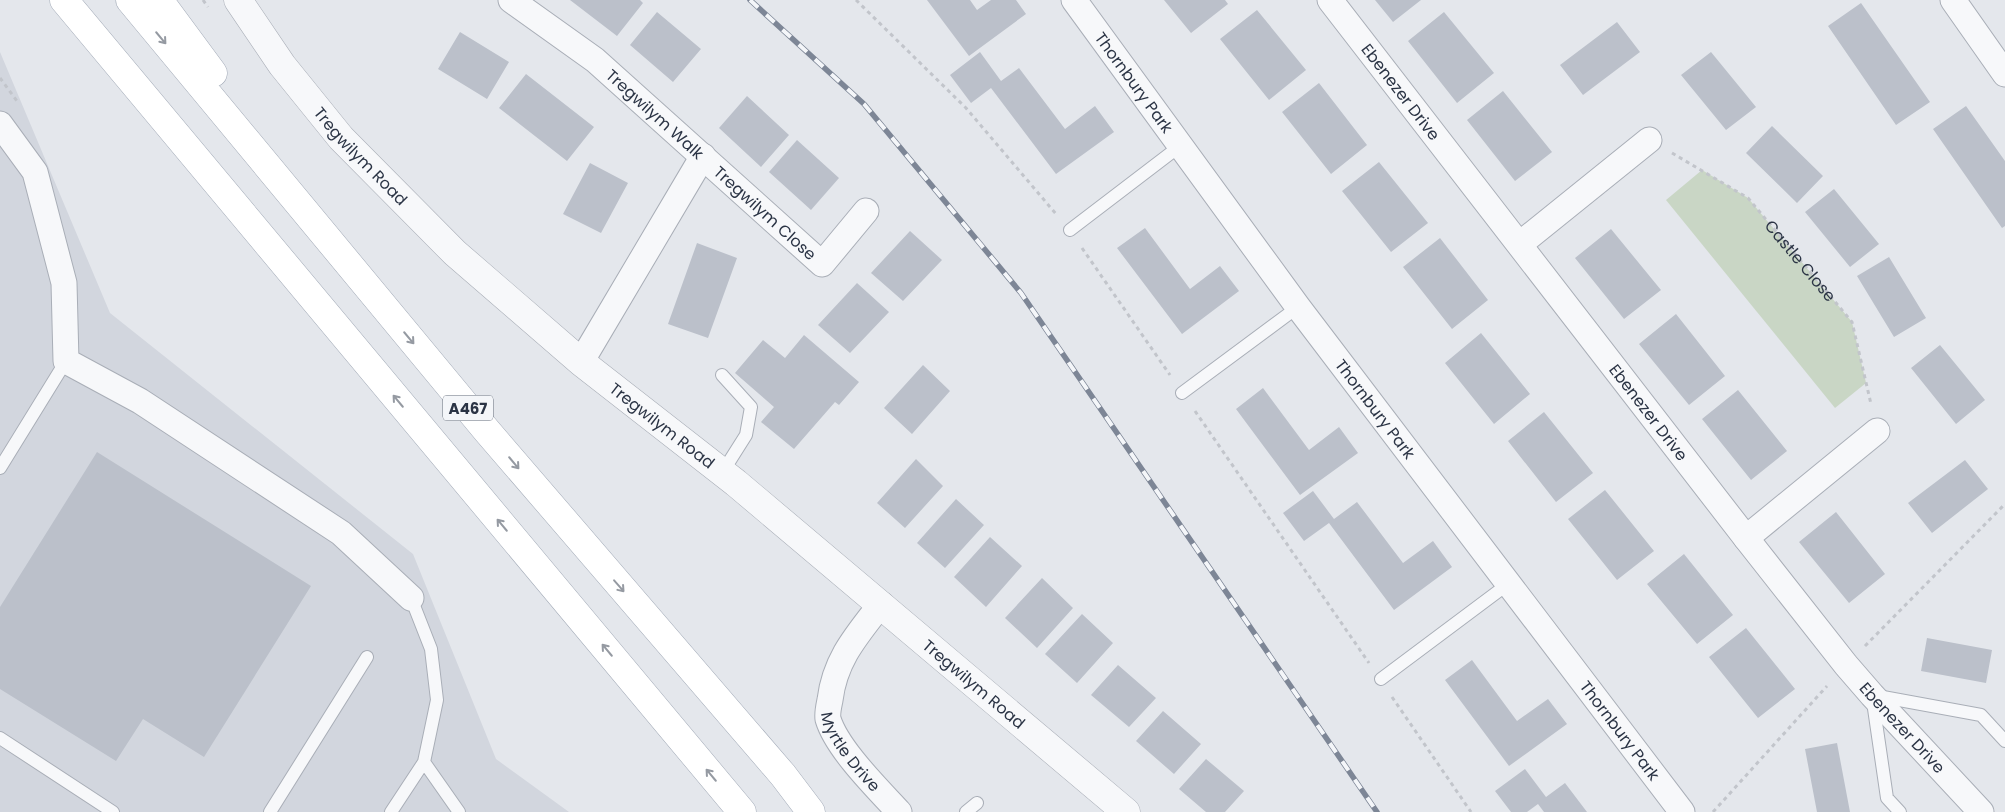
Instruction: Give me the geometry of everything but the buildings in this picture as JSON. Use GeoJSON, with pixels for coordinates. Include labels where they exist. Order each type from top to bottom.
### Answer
{"type":"FeatureCollection","features":[{"type":"Feature","properties":{"kind":"main road","name":"A467"},"geometry":{"type":"LineString","coordinates":[[64,0],[742,812]]}},
{"type":"Feature","properties":{"kind":"main road","name":"A467"},"geometry":{"type":"LineString","coordinates":[[130,0],[568,528],[783,775],[811,812]]}},
{"type":"Feature","properties":{"kind":"main road"},"geometry":{"type":"LineString","coordinates":[[159,0],[385,309]]}},
{"type":"Feature","properties":{"kind":"street","name":"Tregwilym Road"},"geometry":{"type":"LineString","coordinates":[[238,0],[282,65],[341,138],[455,253],[581,362],[722,473],[881,604],[1126,812]]}},
{"type":"Feature","properties":{"kind":"street","name":"Tregwilym Walk"},"geometry":{"type":"LineString","coordinates":[[511,0],[595,60],[703,156],[581,362]]}},
{"type":"Feature","properties":{"kind":"street","name":"Thornbury Park"},"geometry":{"type":"LineString","coordinates":[[1074,0],[1298,307],[1682,812]]}},
{"type":"Feature","properties":{"kind":"street","name":"Ebenezer Drive"},"geometry":{"type":"LineString","coordinates":[[1330,0],[1746,538],[1872,695],[1981,812]]}},
{"type":"Feature","properties":{"kind":"street"},"geometry":{"type":"LineString","coordinates":[[1953,0],[2005,74]]}},
{"type":"Feature","properties":{"kind":"street"},"geometry":{"type":"LineString","coordinates":[[0,124],[35,172],[64,283],[66,360],[140,401],[341,533],[412,598]]}},
{"type":"Feature","properties":{"kind":"street"},"geometry":{"type":"LineString","coordinates":[[1520,244],[1649,140]]}},
{"type":"Feature","properties":{"kind":"street","name":"Tregwilym Close"},"geometry":{"type":"LineString","coordinates":[[703,156],[822,264],[866,211]]}},
{"type":"Feature","properties":{"kind":"street"},"geometry":{"type":"LineString","coordinates":[[1746,538],[1877,431]]}},
{"type":"Feature","properties":{"kind":"street","name":"Myrtle Drive"},"geometry":{"type":"LineString","coordinates":[[881,604],[845,650],[831,688],[828,718],[842,746],[864,774],[899,812]]}},
{"type":"Feature","properties":{"kind":"lane"},"geometry":{"type":"LineString","coordinates":[[1070,230],[1180,146]]}},
{"type":"Feature","properties":{"kind":"lane"},"geometry":{"type":"LineString","coordinates":[[1182,393],[1298,307]]}},
{"type":"Feature","properties":{"kind":"lane"},"geometry":{"type":"LineString","coordinates":[[0,468],[66,360]]}},
{"type":"Feature","properties":{"kind":"lane"},"geometry":{"type":"LineString","coordinates":[[722,376],[751,407],[746,435],[722,473]]}},
{"type":"Feature","properties":{"kind":"lane"},"geometry":{"type":"LineString","coordinates":[[1381,679],[1508,584]]}},
{"type":"Feature","properties":{"kind":"lane"},"geometry":{"type":"LineString","coordinates":[[391,812],[424,762],[436,700],[431,649],[412,598]]}},
{"type":"Feature","properties":{"kind":"lane"},"geometry":{"type":"LineString","coordinates":[[270,812],[366,657]]}},
{"type":"Feature","properties":{"kind":"lane"},"geometry":{"type":"LineString","coordinates":[[1900,812],[1887,798],[1872,695],[1981,715],[2005,741]]}},
{"type":"Feature","properties":{"kind":"lane"},"geometry":{"type":"LineString","coordinates":[[0,738],[112,812]]}},
{"type":"Feature","properties":{"kind":"lane"},"geometry":{"type":"LineString","coordinates":[[424,762],[459,812]]}},
{"type":"Feature","properties":{"kind":"lane"},"geometry":{"type":"LineString","coordinates":[[966,812],[977,803]]}},
{"type":"Feature","properties":{"kind":"path","name":"Castle Close"},"geometry":{"type":"LineString","coordinates":[[1649,140],[1748,198],[1852,322],[1877,431]]}},
{"type":"Feature","properties":{"kind":"shaded area"},"geometry":{"type":"Polygon","coordinates":[[[0,52],[110,313],[413,554],[496,759],[569,812],[0,812],[0,52]]]}},
{"type":"Feature","properties":{"kind":"green space"},"geometry":{"type":"Polygon","coordinates":[[[1702,170],[1748,198],[1852,322],[1866,383],[1835,408],[1666,200],[1702,170]]]}},
{"type":"Feature","properties":{"kind":"railway"},"geometry":{"type":"LineString","coordinates":[[750,0],[864,104],[1021,293],[1377,812]]}}]}
